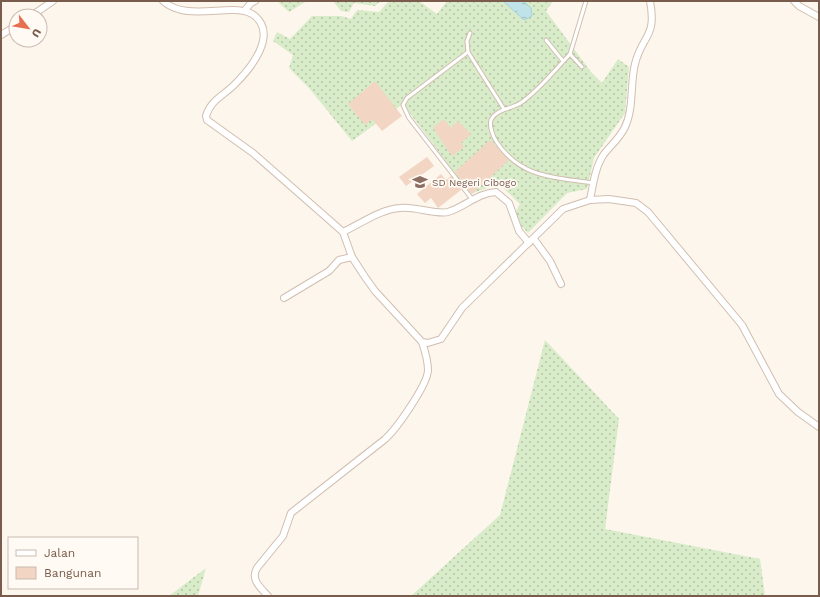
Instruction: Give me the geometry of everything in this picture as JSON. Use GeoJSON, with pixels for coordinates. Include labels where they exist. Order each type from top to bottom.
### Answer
{"type":"FeatureCollection","features":[{"type":"Feature","properties":{"kind":"street"},"geometry":{"type":"LineString","coordinates":[[43,8],[53,1]]}},
{"type":"Feature","properties":{"kind":"street"},"geometry":{"type":"LineString","coordinates":[[162,1],[170,7],[186,11],[245,10],[260,20],[264,28],[264,42],[237,82],[213,102],[206,116],[207,120],[253,153],[343,232],[352,257],[375,291],[422,342],[427,363],[426,377],[397,426],[384,440],[291,513],[283,536],[257,568],[254,574],[256,582],[268,596]]}},
{"type":"Feature","properties":{"kind":"street"},"geometry":{"type":"LineString","coordinates":[[245,10],[255,1]]}},
{"type":"Feature","properties":{"kind":"street"},"geometry":{"type":"LineString","coordinates":[[590,200],[593,183],[600,160],[622,133],[628,119],[634,65],[652,28],[650,1]]}},
{"type":"Feature","properties":{"kind":"street"},"geometry":{"type":"LineString","coordinates":[[794,1],[798,6],[819,17]]}},
{"type":"Feature","properties":{"kind":"street"},"geometry":{"type":"LineString","coordinates":[[343,232],[384,212],[398,208],[448,212],[488,192],[496,192],[502,196],[511,208],[519,231],[550,261],[561,284]]}},
{"type":"Feature","properties":{"kind":"street"},"geometry":{"type":"LineString","coordinates":[[422,342],[428,343],[440,339],[462,308],[563,209],[590,200],[624,200],[642,206],[742,325],[780,394],[798,412],[819,427]]}},
{"type":"Feature","properties":{"kind":"street"},"geometry":{"type":"LineString","coordinates":[[284,298],[332,268],[339,260],[352,257]]}},
{"type":"Feature","properties":{"kind":"lane"},"geometry":{"type":"LineString","coordinates":[[586,1],[570,54],[524,101],[516,106],[504,109],[492,120],[491,124],[493,136],[512,160],[541,176],[593,183]]}},
{"type":"Feature","properties":{"kind":"lane"},"geometry":{"type":"LineString","coordinates":[[470,33],[467,41],[468,52],[504,109]]}},
{"type":"Feature","properties":{"kind":"lane"},"geometry":{"type":"LineString","coordinates":[[546,40],[563,61]]}},
{"type":"Feature","properties":{"kind":"lane"},"geometry":{"type":"LineString","coordinates":[[468,52],[407,98],[403,105],[409,118],[472,199]]}},
{"type":"Feature","properties":{"kind":"lane"},"geometry":{"type":"LineString","coordinates":[[570,54],[582,67]]}},
{"type":"Feature","properties":{"kind":"green space"},"geometry":{"type":"Polygon","coordinates":[[[277,1],[307,1],[289,12],[277,1]]]}},
{"type":"Feature","properties":{"kind":"green space"},"geometry":{"type":"Polygon","coordinates":[[[333,1],[381,1],[375,6],[354,3],[349,12],[341,11],[333,1]]]}},
{"type":"Feature","properties":{"kind":"green space"},"geometry":{"type":"Polygon","coordinates":[[[389,1],[419,1],[437,14],[447,1],[553,1],[546,11],[591,72],[602,83],[618,59],[629,67],[625,113],[594,158],[587,189],[567,193],[528,233],[513,217],[520,204],[499,184],[470,194],[403,104],[352,141],[309,88],[289,68],[293,55],[273,41],[277,32],[290,39],[312,16],[341,16],[351,19],[357,10],[379,12],[389,1]]]}},
{"type":"Feature","properties":{"kind":"green space"},"geometry":{"type":"Polygon","coordinates":[[[545,340],[619,419],[605,529],[760,559],[765,596],[411,596],[500,515],[545,340]]]}},
{"type":"Feature","properties":{"kind":"green space"},"geometry":{"type":"Polygon","coordinates":[[[206,568],[198,596],[169,596],[206,568]]]}},
{"type":"Feature","properties":{"kind":"water"},"geometry":{"type":"Polygon","coordinates":[[[503,1],[523,1],[531,8],[532,16],[524,20],[503,1]]]}},
{"type":"Feature","properties":{"kind":"building"},"geometry":{"type":"Polygon","coordinates":[[[375,81],[402,116],[382,131],[372,119],[365,125],[348,104],[375,81]]]}},
{"type":"Feature","properties":{"kind":"building"},"geometry":{"type":"Polygon","coordinates":[[[444,119],[451,128],[458,121],[471,134],[461,143],[464,147],[452,156],[433,128],[444,119]]]}},
{"type":"Feature","properties":{"kind":"building"},"geometry":{"type":"Polygon","coordinates":[[[490,140],[509,160],[472,194],[455,172],[490,140]]]}},
{"type":"Feature","properties":{"kind":"building"},"geometry":{"type":"Polygon","coordinates":[[[427,157],[434,166],[406,186],[399,177],[427,157]]]}},
{"type":"Feature","properties":{"kind":"building"},"geometry":{"type":"Polygon","coordinates":[[[441,174],[446,180],[451,176],[461,190],[438,208],[431,198],[425,203],[417,194],[441,174]]]}},
{"type":"Feature","properties":{"kind":"place","name":"SD Negeri Cibogo"},"geometry":{"type":"Point","coordinates":[420,182]}}]}
